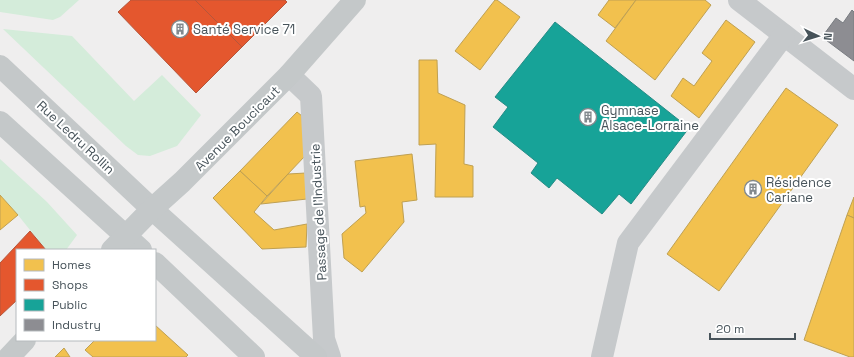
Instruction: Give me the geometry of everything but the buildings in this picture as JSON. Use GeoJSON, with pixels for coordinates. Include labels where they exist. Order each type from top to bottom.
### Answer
{"type":"FeatureCollection","features":[{"type":"Feature","properties":{"kind":"main road","name":"Avenue Boucicaut"},"geometry":{"type":"LineString","coordinates":[[126,245],[152,209],[182,182],[290,75],[355,0]]}},
{"type":"Feature","properties":{"kind":"main road","name":"Rue Ledru Rollin"},"geometry":{"type":"LineString","coordinates":[[0,66],[152,209],[316,357]]}},
{"type":"Feature","properties":{"kind":"main road"},"geometry":{"type":"LineString","coordinates":[[0,122],[126,245]]}},
{"type":"Feature","properties":{"kind":"main road"},"geometry":{"type":"LineString","coordinates":[[156,264],[254,357]]}},
{"type":"Feature","properties":{"kind":"main road"},"geometry":{"type":"LineString","coordinates":[[9,357],[24,341]]}},
{"type":"Feature","properties":{"kind":"street"},"geometry":{"type":"LineString","coordinates":[[739,0],[854,89]]}},
{"type":"Feature","properties":{"kind":"street"},"geometry":{"type":"LineString","coordinates":[[602,357],[628,243],[784,35]]}},
{"type":"Feature","properties":{"kind":"street","name":"Passage de l'Industrie"},"geometry":{"type":"LineString","coordinates":[[290,75],[311,96],[324,339],[330,357]]}},
{"type":"Feature","properties":{"kind":"green space"},"geometry":{"type":"Polygon","coordinates":[[[0,0],[79,0],[60,17],[53,20],[0,12],[0,0]]]}},
{"type":"Feature","properties":{"kind":"green space"},"geometry":{"type":"Polygon","coordinates":[[[3,29],[72,36],[134,101],[162,75],[201,115],[177,146],[150,156],[138,155],[126,146],[3,29]]]}},
{"type":"Feature","properties":{"kind":"green space"},"geometry":{"type":"Polygon","coordinates":[[[0,159],[47,202],[77,235],[67,249],[45,249],[0,195],[0,159]]]}},
{"type":"Feature","properties":{"kind":"place","name":"Santé Service 71"},"geometry":{"type":"Point","coordinates":[180,29]}},
{"type":"Feature","properties":{"kind":"place","name":"Gymnase Alsace-Lorraine"},"geometry":{"type":"Point","coordinates":[588,117]}},
{"type":"Feature","properties":{"kind":"place","name":"Résidence Cariane"},"geometry":{"type":"Point","coordinates":[753,189]}}]}
